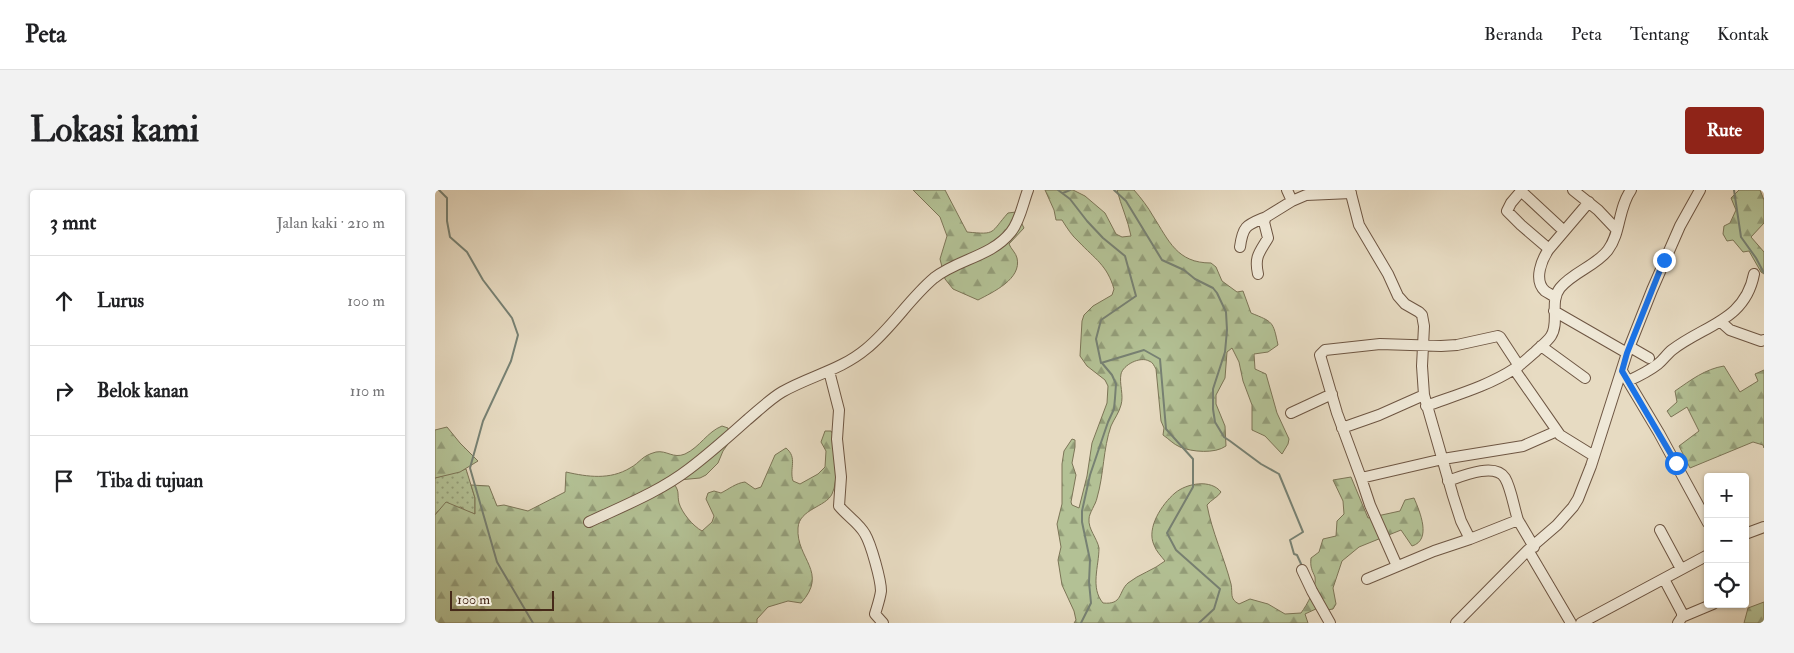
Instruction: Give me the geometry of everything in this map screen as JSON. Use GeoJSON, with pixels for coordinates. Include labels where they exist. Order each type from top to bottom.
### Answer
{"type":"FeatureCollection","features":[{"type":"Feature","properties":{"kind":"street"},"geometry":{"type":"LineString","coordinates":[[589,522],[670,483],[701,460],[782,392],[855,358],[882,334],[910,301],[934,278],[961,262],[989,251],[1001,242],[1016,224],[1028,190]]}},
{"type":"Feature","properties":{"kind":"street"},"geometry":{"type":"LineString","coordinates":[[1287,190],[1292,201]]}},
{"type":"Feature","properties":{"kind":"street"},"geometry":{"type":"LineString","coordinates":[[1573,190],[1589,202],[1616,229]]}},
{"type":"Feature","properties":{"kind":"street"},"geometry":{"type":"LineString","coordinates":[[1427,406],[1490,382],[1517,368],[1552,335],[1554,330],[1555,297],[1565,283],[1608,250],[1621,210],[1631,190]]}},
{"type":"Feature","properties":{"kind":"street"},"geometry":{"type":"LineString","coordinates":[[1455,623],[1573,508],[1582,490],[1629,350],[1664,260],[1700,190]]}},
{"type":"Feature","properties":{"kind":"street"},"geometry":{"type":"LineString","coordinates":[[1240,247],[1244,228],[1292,201],[1311,194],[1350,191],[1359,225],[1388,274],[1398,296],[1405,304],[1422,315],[1424,326],[1422,345],[1424,396],[1448,481],[1461,521],[1470,539]]}},
{"type":"Feature","properties":{"kind":"street"},"geometry":{"type":"LineString","coordinates":[[1549,249],[1509,214],[1508,208],[1522,191],[1564,231]]}},
{"type":"Feature","properties":{"kind":"street"},"geometry":{"type":"LineString","coordinates":[[1555,297],[1541,286],[1541,262],[1549,249],[1589,202]]}},
{"type":"Feature","properties":{"kind":"street"},"geometry":{"type":"LineString","coordinates":[[1258,274],[1256,266],[1257,255],[1268,238],[1264,222],[1266,217]]}},
{"type":"Feature","properties":{"kind":"street"},"geometry":{"type":"LineString","coordinates":[[1628,381],[1651,369],[1673,350],[1728,318],[1745,298],[1752,284],[1754,274]]}},
{"type":"Feature","properties":{"kind":"street"},"geometry":{"type":"LineString","coordinates":[[1554,311],[1629,350],[1649,358]]}},
{"type":"Feature","properties":{"kind":"street"},"geometry":{"type":"LineString","coordinates":[[1721,322],[1730,330],[1761,341],[1764,340]]}},
{"type":"Feature","properties":{"kind":"street"},"geometry":{"type":"LineString","coordinates":[[1397,566],[1370,506],[1342,428],[1320,357],[1322,352],[1380,344],[1457,345],[1498,336],[1557,432],[1571,443],[1594,456]]}},
{"type":"Feature","properties":{"kind":"street"},"geometry":{"type":"LineString","coordinates":[[1541,346],[1585,378]]}},
{"type":"Feature","properties":{"kind":"street"},"geometry":{"type":"LineString","coordinates":[[829,371],[839,410],[837,439],[841,477],[839,506],[865,533],[871,547],[881,589],[875,614],[883,623]]}},
{"type":"Feature","properties":{"kind":"street"},"geometry":{"type":"LineString","coordinates":[[1622,371],[1706,518]]}},
{"type":"Feature","properties":{"kind":"street"},"geometry":{"type":"LineString","coordinates":[[1291,413],[1331,394]]}},
{"type":"Feature","properties":{"kind":"street"},"geometry":{"type":"LineString","coordinates":[[1342,428],[1424,396]]}},
{"type":"Feature","properties":{"kind":"street"},"geometry":{"type":"LineString","coordinates":[[1361,478],[1443,459],[1523,446],[1557,432]]}},
{"type":"Feature","properties":{"kind":"street"},"geometry":{"type":"LineString","coordinates":[[1448,481],[1486,470],[1500,473],[1506,479],[1518,520],[1531,549],[1571,623]]}},
{"type":"Feature","properties":{"kind":"street"},"geometry":{"type":"LineString","coordinates":[[1367,579],[1434,551],[1518,520]]}},
{"type":"Feature","properties":{"kind":"street"},"geometry":{"type":"LineString","coordinates":[[1749,533],[1764,528]]}},
{"type":"Feature","properties":{"kind":"street"},"geometry":{"type":"LineString","coordinates":[[1660,530],[1681,569]]}},
{"type":"Feature","properties":{"kind":"street"},"geometry":{"type":"LineString","coordinates":[[1581,623],[1704,557]]}},
{"type":"Feature","properties":{"kind":"street"},"geometry":{"type":"LineString","coordinates":[[1302,570],[1330,623]]}},
{"type":"Feature","properties":{"kind":"street"},"geometry":{"type":"LineString","coordinates":[[1664,579],[1682,614],[1680,620]]}},
{"type":"Feature","properties":{"kind":"street"},"geometry":{"type":"LineString","coordinates":[[1680,620],[1705,608]]}},
{"type":"Feature","properties":{"kind":"green space"},"geometry":{"type":"Polygon","coordinates":[[[913,190],[945,190],[967,232],[988,233],[995,229],[1008,213],[1016,212],[1024,228],[1009,244],[1017,258],[1017,266],[1011,278],[998,289],[978,300],[953,289],[945,279],[940,259],[947,236],[940,217],[913,190]]]}},
{"type":"Feature","properties":{"kind":"green space"},"geometry":{"type":"Polygon","coordinates":[[[1045,190],[1073,190],[1085,196],[1105,213],[1116,234],[1122,237],[1131,236],[1117,190],[1134,190],[1147,206],[1175,249],[1190,259],[1211,263],[1216,267],[1222,281],[1237,292],[1243,291],[1251,313],[1271,323],[1278,345],[1268,352],[1254,354],[1255,369],[1266,374],[1277,413],[1289,439],[1282,454],[1265,436],[1252,430],[1252,405],[1243,381],[1239,362],[1232,348],[1227,352],[1225,378],[1216,395],[1216,404],[1225,426],[1226,446],[1221,449],[1197,451],[1185,449],[1163,435],[1164,428],[1161,421],[1156,369],[1151,362],[1145,360],[1137,361],[1125,367],[1122,371],[1121,405],[1108,435],[1099,489],[1089,519],[1099,548],[1096,584],[1099,597],[1103,603],[1117,600],[1128,583],[1165,561],[1154,545],[1152,531],[1154,524],[1170,498],[1180,490],[1192,485],[1211,485],[1221,492],[1207,505],[1231,584],[1233,598],[1239,604],[1250,599],[1268,604],[1285,614],[1301,613],[1309,601],[1315,586],[1311,558],[1319,552],[1323,539],[1336,536],[1337,521],[1344,514],[1343,501],[1333,480],[1351,477],[1368,518],[1400,511],[1405,500],[1414,498],[1423,525],[1422,538],[1418,543],[1412,546],[1401,530],[1359,547],[1342,561],[1333,588],[1336,604],[1333,609],[1321,611],[1318,608],[1305,614],[1308,623],[1074,623],[1076,620],[1074,611],[1062,585],[1058,560],[1061,547],[1057,524],[1062,504],[1062,464],[1064,451],[1072,439],[1075,440],[1072,463],[1076,475],[1071,502],[1072,505],[1079,508],[1087,476],[1092,443],[1107,403],[1108,386],[1105,380],[1087,366],[1080,356],[1082,321],[1084,315],[1093,306],[1112,295],[1114,289],[1108,274],[1100,263],[1074,237],[1062,220],[1056,220],[1054,210],[1045,190]]]}},
{"type":"Feature","properties":{"kind":"green space"},"geometry":{"type":"Polygon","coordinates":[[[1739,190],[1760,190],[1764,200],[1764,223],[1751,237],[1764,252],[1764,274],[1749,251],[1743,252],[1733,240],[1727,241],[1723,234],[1724,226],[1730,223],[1736,210],[1731,198],[1739,190]]]}},
{"type":"Feature","properties":{"kind":"green space"},"geometry":{"type":"Polygon","coordinates":[[[1724,366],[1740,392],[1758,381],[1755,374],[1764,370],[1764,448],[1763,445],[1753,442],[1690,468],[1679,446],[1699,431],[1687,407],[1671,417],[1667,411],[1677,402],[1675,391],[1704,372],[1724,366]]]}},
{"type":"Feature","properties":{"kind":"green space"},"geometry":{"type":"Polygon","coordinates":[[[722,426],[728,428],[730,441],[718,463],[706,475],[700,478],[679,480],[674,484],[677,489],[679,503],[685,515],[702,531],[712,522],[714,516],[706,499],[708,493],[714,491],[721,493],[745,482],[755,489],[761,487],[775,455],[786,448],[792,456],[793,481],[800,484],[818,474],[825,467],[826,451],[821,442],[825,431],[831,431],[834,436],[836,473],[832,494],[824,502],[803,516],[798,528],[799,539],[812,574],[809,592],[801,603],[788,601],[768,607],[757,619],[757,623],[435,623],[435,515],[446,502],[475,514],[475,498],[471,485],[489,486],[497,506],[504,505],[528,511],[565,492],[566,472],[591,476],[607,476],[622,472],[634,466],[647,455],[656,452],[673,455],[685,454],[722,426]]]}},
{"type":"Feature","properties":{"kind":"green space"},"geometry":{"type":"Polygon","coordinates":[[[447,427],[478,461],[460,472],[435,478],[435,430],[447,427]]]}},
{"type":"Feature","properties":{"kind":"green space"},"geometry":{"type":"Polygon","coordinates":[[[466,469],[475,498],[475,514],[461,507],[438,511],[435,515],[435,478],[466,469]]]}},
{"type":"Feature","properties":{"kind":"green space"},"geometry":{"type":"Polygon","coordinates":[[[1764,602],[1764,623],[1744,623],[1749,608],[1764,602]]]}},
{"type":"Feature","properties":{"kind":"waterway"},"geometry":{"type":"LineString","coordinates":[[439,190],[447,198],[447,221],[450,237],[467,252],[483,280],[512,318],[518,335],[511,361],[483,421],[470,468],[497,562],[533,623]]}},
{"type":"Feature","properties":{"kind":"waterway"},"geometry":{"type":"LineString","coordinates":[[1058,190],[1070,199],[1103,238],[1125,256],[1136,296],[1101,320],[1096,339],[1101,363],[1144,350],[1160,359],[1166,429],[1193,459],[1193,487],[1167,533],[1176,550],[1220,589],[1214,609],[1199,623]]}},
{"type":"Feature","properties":{"kind":"waterway"},"geometry":{"type":"LineString","coordinates":[[1063,193],[1070,190]]}},
{"type":"Feature","properties":{"kind":"waterway"},"geometry":{"type":"LineString","coordinates":[[1114,190],[1126,201],[1162,260],[1184,270],[1195,279],[1213,288],[1217,293],[1226,312],[1227,330],[1225,352],[1213,389],[1215,422],[1224,437],[1261,464],[1279,474],[1303,532],[1290,540],[1294,554],[1297,555],[1302,566]]}},
{"type":"Feature","properties":{"kind":"waterway"},"geometry":{"type":"LineString","coordinates":[[1734,190],[1741,237],[1764,273]]}},
{"type":"Feature","properties":{"kind":"waterway"},"geometry":{"type":"LineString","coordinates":[[1081,623],[1091,603],[1089,582],[1090,560],[1082,522],[1082,511],[1090,475],[1114,409],[1115,398],[1116,384],[1112,375],[1102,363]]}},
{"type":"Feature","properties":{"kind":"route"},"geometry":{"type":"LineString","coordinates":[[1664,260],[1627,353],[1622,371],[1676,463]]}}]}
